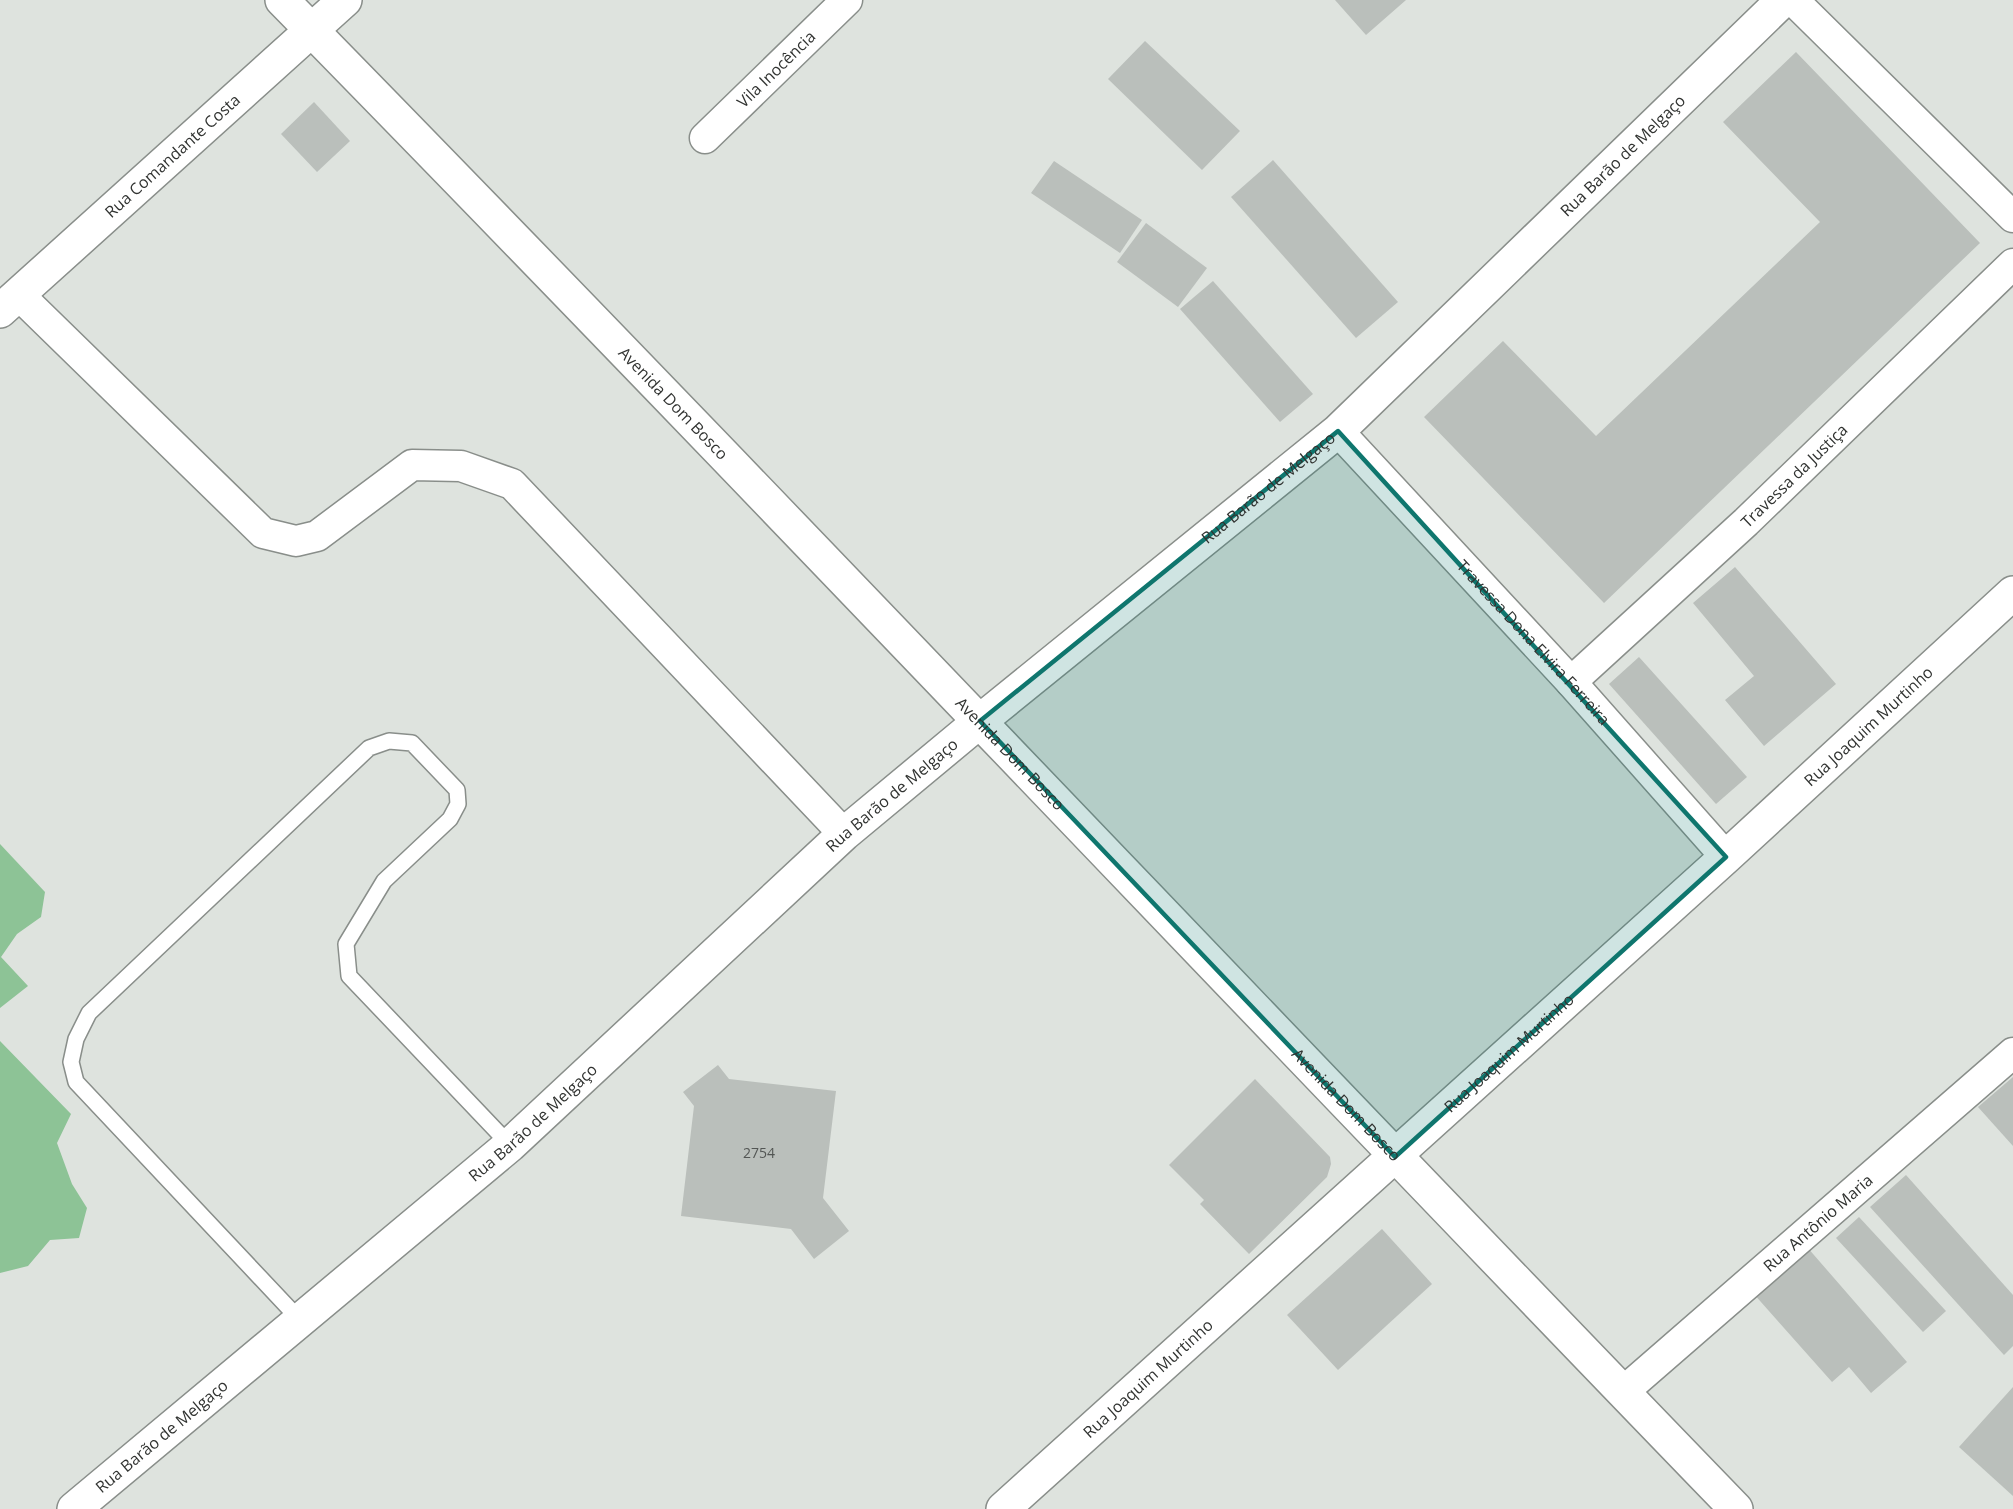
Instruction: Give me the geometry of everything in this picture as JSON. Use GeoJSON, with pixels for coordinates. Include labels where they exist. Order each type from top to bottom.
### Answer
{"type":"FeatureCollection","features":[{"type":"Feature","properties":{"kind":"street","name":"Avenida Dom Bosco"},"geometry":{"type":"LineString","coordinates":[[282,0],[980,721],[1736,1509]]}},
{"type":"Feature","properties":{"kind":"street","name":"Rua Comandante Costa"},"geometry":{"type":"LineString","coordinates":[[9,303],[345,0]]}},
{"type":"Feature","properties":{"kind":"street","name":"Vila Inocência"},"geometry":{"type":"LineString","coordinates":[[705,138],[847,0]]}},
{"type":"Feature","properties":{"kind":"street","name":"Rua Barão de Melgaço"},"geometry":{"type":"LineString","coordinates":[[74,1509],[510,1144],[844,834],[1338,431],[1783,0]]}},
{"type":"Feature","properties":{"kind":"street"},"geometry":{"type":"LineString","coordinates":[[1793,0],[2013,217]]}},
{"type":"Feature","properties":{"kind":"street","name":"Travessa da Justiça"},"geometry":{"type":"LineString","coordinates":[[1571,682],[1746,522],[2013,264]]}},
{"type":"Feature","properties":{"kind":"street"},"geometry":{"type":"LineString","coordinates":[[9,303],[263,533],[296,541],[317,536],[412,465],[461,466],[512,484],[844,834]]}},
{"type":"Feature","properties":{"kind":"street","name":"Travessa Dona Elvira Ferreira"},"geometry":{"type":"LineString","coordinates":[[1338,431],[1571,682],[1726,857]]}},
{"type":"Feature","properties":{"kind":"street","name":"Rua Joaquim Murtinho"},"geometry":{"type":"LineString","coordinates":[[1003,1509],[1726,857],[2013,593]]}},
{"type":"Feature","properties":{"kind":"street","name":"Rua Antônio Maria"},"geometry":{"type":"LineString","coordinates":[[1623,1392],[2013,1053]]}},
{"type":"Feature","properties":{"kind":"lane"},"geometry":{"type":"LineString","coordinates":[[300,1320],[76,1082],[71,1062],[76,1039],[89,1013],[369,748],[389,741],[412,743],[457,790],[458,804],[450,819],[384,881],[346,944],[349,976],[510,1144]]}},
{"type":"Feature","properties":{"kind":"highlighted area"},"geometry":{"type":"Polygon","coordinates":[[[1338,431],[1726,857],[1395,1157],[980,721],[1338,431]]]}},
{"type":"Feature","properties":{"kind":"green space"},"geometry":{"type":"Polygon","coordinates":[[[0,844],[45,892],[41,917],[17,934],[1,957],[28,986],[0,1008],[0,844]]]}},
{"type":"Feature","properties":{"kind":"green space"},"geometry":{"type":"Polygon","coordinates":[[[0,1041],[71,1114],[57,1143],[72,1184],[87,1208],[79,1238],[50,1240],[28,1266],[0,1273],[0,1041]]]}},
{"type":"Feature","properties":{"kind":"building"},"geometry":{"type":"Polygon","coordinates":[[[1335,0],[1406,0],[1366,35],[1335,0]]]}},
{"type":"Feature","properties":{"kind":"building"},"geometry":{"type":"Polygon","coordinates":[[[1145,41],[1240,131],[1202,170],[1108,79],[1145,41]]]}},
{"type":"Feature","properties":{"kind":"building"},"geometry":{"type":"Polygon","coordinates":[[[1796,52],[1980,243],[1604,603],[1424,417],[1503,341],[1596,436],[1820,222],[1723,122],[1796,52]]]}},
{"type":"Feature","properties":{"kind":"building"},"geometry":{"type":"Polygon","coordinates":[[[314,102],[350,141],[317,172],[281,134],[314,102]]]}},
{"type":"Feature","properties":{"kind":"building"},"geometry":{"type":"Polygon","coordinates":[[[1273,160],[1398,302],[1356,338],[1231,197],[1273,160]]]}},
{"type":"Feature","properties":{"kind":"building"},"geometry":{"type":"Polygon","coordinates":[[[1054,161],[1142,220],[1120,253],[1031,193],[1054,161]]]}},
{"type":"Feature","properties":{"kind":"building"},"geometry":{"type":"Polygon","coordinates":[[[1146,223],[1207,268],[1178,307],[1117,262],[1146,223]]]}},
{"type":"Feature","properties":{"kind":"building"},"geometry":{"type":"Polygon","coordinates":[[[1213,281],[1313,394],[1280,422],[1180,309],[1213,281]]]}},
{"type":"Feature","properties":{"kind":"building"},"geometry":{"type":"Polygon","coordinates":[[[1735,567],[1836,684],[1764,746],[1725,700],[1754,676],[1693,603],[1735,567]]]}},
{"type":"Feature","properties":{"kind":"building"},"geometry":{"type":"Polygon","coordinates":[[[1639,657],[1747,777],[1716,804],[1609,684],[1639,657]]]}},
{"type":"Feature","properties":{"kind":"building"},"geometry":{"type":"Polygon","coordinates":[[[718,1065],[729,1079],[836,1091],[823,1198],[849,1231],[814,1259],[791,1229],[681,1216],[694,1106],[683,1092],[718,1065]]]}},
{"type":"Feature","properties":{"kind":"building"},"geometry":{"type":"Polygon","coordinates":[[[2013,1077],[2013,1146],[1978,1107],[2013,1077]]]}},
{"type":"Feature","properties":{"kind":"building"},"geometry":{"type":"Polygon","coordinates":[[[1255,1079],[1330,1157],[1331,1164],[1327,1177],[1249,1254],[1200,1204],[1204,1200],[1169,1165],[1255,1079]]]}},
{"type":"Feature","properties":{"kind":"building"},"geometry":{"type":"Polygon","coordinates":[[[1906,1175],[2013,1295],[2013,1346],[2004,1355],[1870,1207],[1906,1175]]]}},
{"type":"Feature","properties":{"kind":"building"},"geometry":{"type":"Polygon","coordinates":[[[1859,1217],[1946,1311],[1923,1332],[1836,1238],[1859,1217]]]}},
{"type":"Feature","properties":{"kind":"building"},"geometry":{"type":"Polygon","coordinates":[[[1382,1229],[1432,1284],[1338,1370],[1287,1315],[1382,1229]]]}},
{"type":"Feature","properties":{"kind":"building"},"geometry":{"type":"Polygon","coordinates":[[[1807,1247],[1907,1362],[1871,1393],[1849,1367],[1832,1382],[1753,1293],[1807,1247]]]}},
{"type":"Feature","properties":{"kind":"building"},"geometry":{"type":"Polygon","coordinates":[[[2013,1387],[2013,1496],[1959,1447],[2013,1387]]]}}]}
